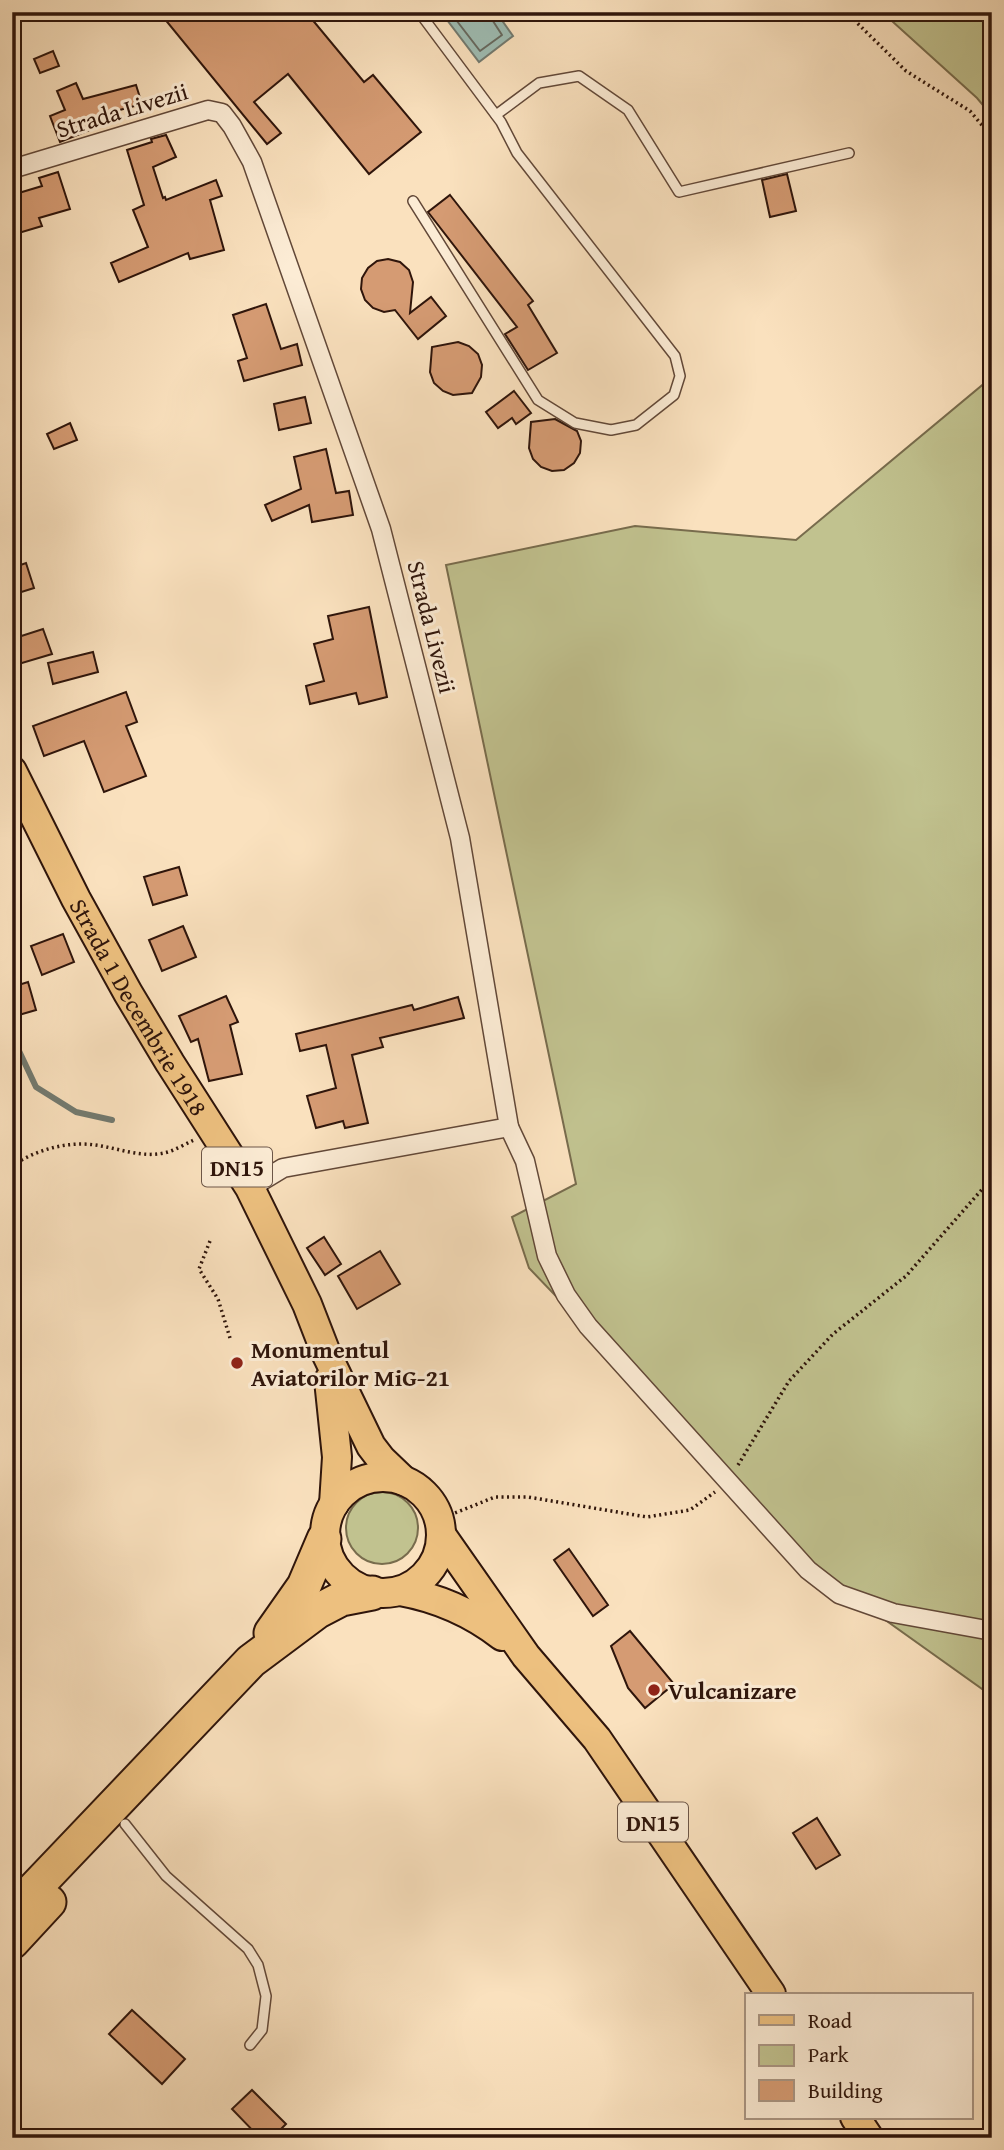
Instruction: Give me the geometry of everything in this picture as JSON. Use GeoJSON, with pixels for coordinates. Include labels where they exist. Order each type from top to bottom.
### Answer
{"type":"FeatureCollection","features":[{"type":"Feature","properties":{"kind":"highway"},"geometry":{"type":"LineString","coordinates":[[12,1912],[251,1661],[304,1586],[324,1539]]}},
{"type":"Feature","properties":{"kind":"highway"},"geometry":{"type":"LineString","coordinates":[[251,1661],[318,1611],[341,1599],[386,1592]]}},
{"type":"Feature","properties":{"kind":"highway"},"geometry":{"type":"LineString","coordinates":[[12,1941],[125,1824],[131,1786]]}},
{"type":"Feature","properties":{"kind":"highway"},"geometry":{"type":"LineString","coordinates":[[12,1894],[131,1786]]}},
{"type":"Feature","properties":{"kind":"main road","name":"Strada 1 Decembrie 1918"},"geometry":{"type":"LineString","coordinates":[[12,771],[76,899],[128,993],[250,1188],[307,1304],[326,1353],[371,1446],[404,1481]]}},
{"type":"Feature","properties":{"kind":"main road","name":"Strada 1 Decembrie 1918"},"geometry":{"type":"LineString","coordinates":[[326,1353],[337,1457],[334,1504]]}},
{"type":"Feature","properties":{"kind":"main road"},"geometry":{"type":"LineString","coordinates":[[334,1504],[347,1489],[365,1480],[385,1477],[404,1481]]}},
{"type":"Feature","properties":{"kind":"main road","name":"DN15"},"geometry":{"type":"LineString","coordinates":[[404,1481],[419,1490],[432,1503],[440,1527],[526,1656],[597,1739],[770,1993]]}},
{"type":"Feature","properties":{"kind":"main road","name":"DN15"},"geometry":{"type":"LineString","coordinates":[[334,1504],[328,1514],[324,1539],[329,1558],[339,1574],[354,1586],[426,1596],[463,1610],[481,1619],[526,1656]]}},
{"type":"Feature","properties":{"kind":"main road"},"geometry":{"type":"LineString","coordinates":[[386,1592],[417,1583],[430,1571],[439,1554],[440,1527]]}},
{"type":"Feature","properties":{"kind":"main road"},"geometry":{"type":"LineString","coordinates":[[856,2118],[869,2138]]}},
{"type":"Feature","properties":{"kind":"street","name":"Strada Livezii"},"geometry":{"type":"LineString","coordinates":[[12,169],[208,110],[222,113],[232,126],[252,162],[382,529],[460,838],[509,1127],[525,1161],[547,1256],[566,1295],[588,1326],[808,1570],[839,1594],[893,1613],[992,1631]]}},
{"type":"Feature","properties":{"kind":"street"},"geometry":{"type":"LineString","coordinates":[[250,1188],[284,1168],[509,1127]]}},
{"type":"Feature","properties":{"kind":"lane"},"geometry":{"type":"LineString","coordinates":[[413,201],[538,400],[575,423],[611,430],[636,425],[674,395],[680,376],[675,356],[517,153],[496,116],[419,12]]}},
{"type":"Feature","properties":{"kind":"lane"},"geometry":{"type":"LineString","coordinates":[[496,116],[539,83],[579,76],[628,110],[679,192],[849,153]]}},
{"type":"Feature","properties":{"kind":"lane"},"geometry":{"type":"LineString","coordinates":[[125,1824],[166,1876],[248,1949],[258,1965],[266,1996],[262,2030],[250,2045]]}},
{"type":"Feature","properties":{"kind":"path"},"geometry":{"type":"LineString","coordinates":[[845,12],[906,71],[970,111],[992,137]]}},
{"type":"Feature","properties":{"kind":"path"},"geometry":{"type":"LineString","coordinates":[[12,1166],[49,1148],[91,1144],[139,1154],[166,1153],[213,1131]]}},
{"type":"Feature","properties":{"kind":"path"},"geometry":{"type":"LineString","coordinates":[[440,1527],[495,1497],[528,1497],[647,1517],[690,1510],[728,1480],[789,1381],[833,1334],[906,1276],[992,1178]]}},
{"type":"Feature","properties":{"kind":"path"},"geometry":{"type":"LineString","coordinates":[[210,1241],[200,1269],[218,1299],[230,1338]]}},
{"type":"Feature","properties":{"kind":"green space"},"geometry":{"type":"Polygon","coordinates":[[[882,12],[992,12],[992,116],[977,98],[882,12]]]}},
{"type":"Feature","properties":{"kind":"green space"},"geometry":{"type":"Polygon","coordinates":[[[992,377],[992,1696],[825,1577],[529,1268],[512,1217],[576,1184],[446,565],[635,526],[796,540],[992,377]]]}},
{"type":"Feature","properties":{"kind":"green space"},"geometry":{"type":"Polygon","coordinates":[[[375,1492],[389,1492],[408,1502],[418,1521],[418,1535],[408,1554],[389,1564],[375,1564],[356,1554],[346,1535],[346,1521],[356,1502],[375,1492]]]}},
{"type":"Feature","properties":{"kind":"water"},"geometry":{"type":"Polygon","coordinates":[[[441,12],[496,12],[513,36],[479,62],[441,12]]]}},
{"type":"Feature","properties":{"kind":"building"},"geometry":{"type":"Polygon","coordinates":[[[159,12],[306,12],[364,82],[373,75],[421,132],[369,174],[288,74],[254,102],[281,133],[267,144],[159,12]]]}},
{"type":"Feature","properties":{"kind":"building"},"geometry":{"type":"Polygon","coordinates":[[[53,51],[59,66],[40,73],[34,59],[53,51]]]}},
{"type":"Feature","properties":{"kind":"building"},"geometry":{"type":"Polygon","coordinates":[[[76,83],[83,99],[136,85],[142,104],[86,119],[90,130],[60,142],[50,116],[65,110],[57,91],[76,83]]]}},
{"type":"Feature","properties":{"kind":"building"},"geometry":{"type":"Polygon","coordinates":[[[166,135],[176,157],[153,167],[163,198],[166,200],[216,180],[222,196],[210,200],[224,250],[190,259],[188,253],[119,282],[111,263],[148,247],[133,210],[144,205],[127,150],[166,135]]]}},
{"type":"Feature","properties":{"kind":"building"},"geometry":{"type":"Polygon","coordinates":[[[58,172],[70,209],[39,218],[42,226],[12,235],[12,195],[42,186],[39,178],[58,172]]]}},
{"type":"Feature","properties":{"kind":"building"},"geometry":{"type":"Polygon","coordinates":[[[787,174],[796,211],[770,217],[762,180],[787,174]]]}},
{"type":"Feature","properties":{"kind":"building"},"geometry":{"type":"Polygon","coordinates":[[[450,195],[533,301],[528,305],[557,353],[528,370],[505,334],[517,327],[428,212],[450,195]]]}},
{"type":"Feature","properties":{"kind":"building"},"geometry":{"type":"Polygon","coordinates":[[[388,259],[400,262],[409,270],[413,282],[410,313],[431,297],[446,316],[418,339],[395,310],[384,312],[373,308],[365,300],[361,289],[362,278],[368,268],[377,261],[388,259]]]}},
{"type":"Feature","properties":{"kind":"building"},"geometry":{"type":"Polygon","coordinates":[[[266,304],[281,349],[297,344],[302,365],[244,381],[238,361],[247,358],[233,315],[266,304]]]}},
{"type":"Feature","properties":{"kind":"building"},"geometry":{"type":"Polygon","coordinates":[[[458,342],[469,346],[478,354],[482,365],[481,377],[472,393],[453,395],[434,383],[430,372],[432,347],[458,342]]]}},
{"type":"Feature","properties":{"kind":"building"},"geometry":{"type":"Polygon","coordinates":[[[514,391],[531,413],[516,424],[512,418],[498,428],[486,412],[514,391]]]}},
{"type":"Feature","properties":{"kind":"building"},"geometry":{"type":"Polygon","coordinates":[[[305,397],[311,423],[279,430],[274,404],[305,397]]]}},
{"type":"Feature","properties":{"kind":"building"},"geometry":{"type":"Polygon","coordinates":[[[555,419],[577,431],[581,441],[580,453],[574,463],[564,470],[552,471],[541,467],[533,459],[529,448],[531,422],[555,419]]]}},
{"type":"Feature","properties":{"kind":"building"},"geometry":{"type":"Polygon","coordinates":[[[70,423],[77,440],[54,449],[47,434],[70,423]]]}},
{"type":"Feature","properties":{"kind":"building"},"geometry":{"type":"Polygon","coordinates":[[[326,449],[336,493],[349,491],[353,515],[312,522],[309,505],[272,521],[265,505],[301,489],[294,457],[326,449]]]}},
{"type":"Feature","properties":{"kind":"building"},"geometry":{"type":"Polygon","coordinates":[[[26,563],[34,588],[12,595],[12,568],[26,563]]]}},
{"type":"Feature","properties":{"kind":"building"},"geometry":{"type":"Polygon","coordinates":[[[369,607],[387,697],[359,704],[356,693],[310,704],[306,686],[324,681],[314,644],[333,639],[328,616],[369,607]]]}},
{"type":"Feature","properties":{"kind":"building"},"geometry":{"type":"Polygon","coordinates":[[[43,629],[52,654],[12,666],[12,639],[43,629]]]}},
{"type":"Feature","properties":{"kind":"building"},"geometry":{"type":"Polygon","coordinates":[[[93,652],[98,672],[53,684],[48,663],[93,652]]]}},
{"type":"Feature","properties":{"kind":"building"},"geometry":{"type":"Polygon","coordinates":[[[126,692],[137,722],[126,726],[146,776],[104,792],[84,741],[44,756],[33,726],[126,692]]]}},
{"type":"Feature","properties":{"kind":"building"},"geometry":{"type":"Polygon","coordinates":[[[179,867],[187,895],[153,905],[144,877],[179,867]]]}},
{"type":"Feature","properties":{"kind":"building"},"geometry":{"type":"Polygon","coordinates":[[[183,926],[196,957],[162,971],[149,940],[183,926]]]}},
{"type":"Feature","properties":{"kind":"building"},"geometry":{"type":"Polygon","coordinates":[[[63,934],[74,962],[42,975],[31,946],[63,934]]]}},
{"type":"Feature","properties":{"kind":"building"},"geometry":{"type":"Polygon","coordinates":[[[28,982],[36,1010],[12,1017],[12,987],[28,982]]]}},
{"type":"Feature","properties":{"kind":"building"},"geometry":{"type":"Polygon","coordinates":[[[226,996],[238,1022],[230,1025],[242,1074],[209,1081],[198,1039],[191,1042],[179,1016],[226,996]]]}},
{"type":"Feature","properties":{"kind":"building"},"geometry":{"type":"Polygon","coordinates":[[[458,997],[464,1018],[380,1038],[383,1047],[352,1055],[368,1123],[345,1128],[343,1121],[316,1128],[307,1096],[336,1088],[326,1045],[300,1051],[296,1034],[412,1005],[414,1010],[458,997]]]}},
{"type":"Feature","properties":{"kind":"building"},"geometry":{"type":"Polygon","coordinates":[[[324,1237],[341,1264],[325,1275],[307,1248],[324,1237]]]}},
{"type":"Feature","properties":{"kind":"building"},"geometry":{"type":"Polygon","coordinates":[[[380,1251],[400,1284],[357,1309],[338,1276],[380,1251]]]}},
{"type":"Feature","properties":{"kind":"building"},"geometry":{"type":"Polygon","coordinates":[[[569,1549],[608,1605],[593,1616],[554,1560],[569,1549]]]}},
{"type":"Feature","properties":{"kind":"building"},"geometry":{"type":"Polygon","coordinates":[[[630,1631],[674,1684],[645,1708],[628,1688],[611,1646],[630,1631]]]}},
{"type":"Feature","properties":{"kind":"building"},"geometry":{"type":"Polygon","coordinates":[[[817,1818],[840,1855],[816,1869],[793,1833],[817,1818]]]}},
{"type":"Feature","properties":{"kind":"building"},"geometry":{"type":"Polygon","coordinates":[[[132,2010],[185,2059],[162,2084],[109,2034],[132,2010]]]}},
{"type":"Feature","properties":{"kind":"building"},"geometry":{"type":"Polygon","coordinates":[[[252,2090],[286,2124],[272,2138],[260,2138],[232,2109],[252,2090]]]}},
{"type":"Feature","properties":{"kind":"waterway"},"geometry":{"type":"LineString","coordinates":[[12,1036],[36,1087],[76,1112],[112,1120]]}},
{"type":"Feature","properties":{"kind":"place","name":"Monumentul Aviatorilor MiG-21"},"geometry":{"type":"Point","coordinates":[237,1363]}},
{"type":"Feature","properties":{"kind":"place","name":"Vulcanizare"},"geometry":{"type":"Point","coordinates":[654,1690]}}]}
